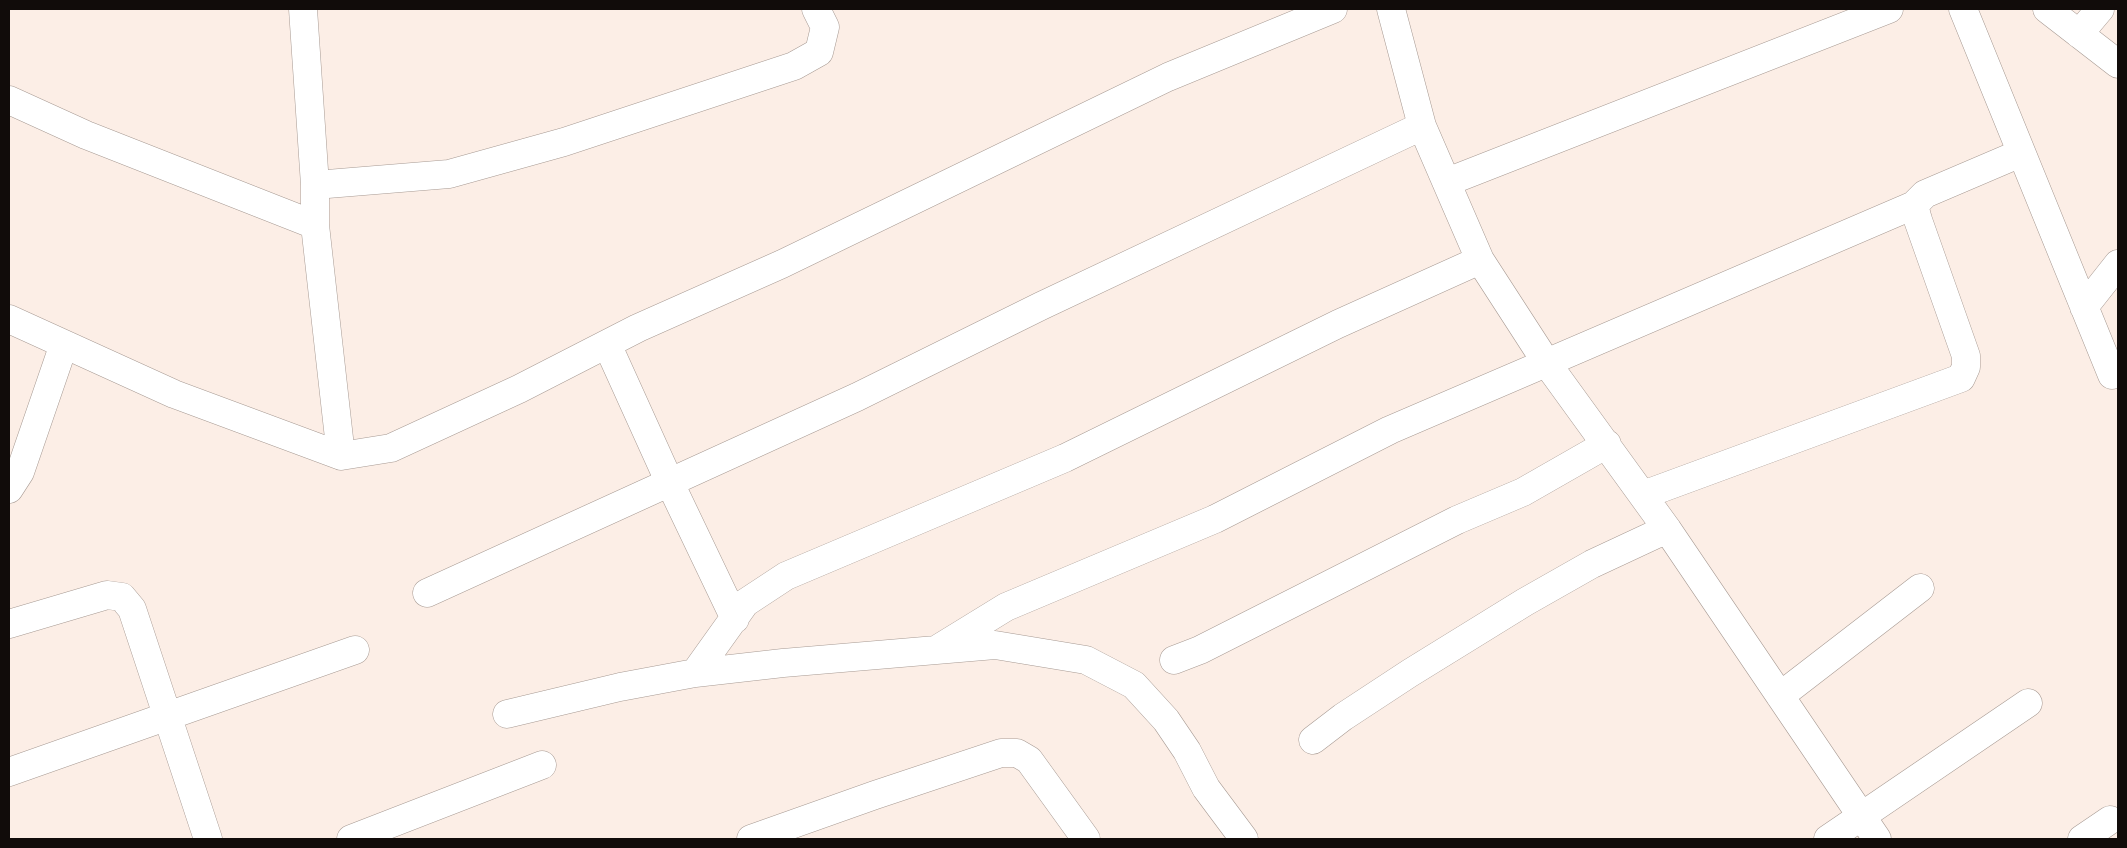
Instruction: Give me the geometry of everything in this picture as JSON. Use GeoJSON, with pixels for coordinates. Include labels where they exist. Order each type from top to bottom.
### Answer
{"type":"FeatureCollection","features":[{"type":"Feature","properties":{"kind":"street"},"geometry":{"type":"LineString","coordinates":[[303,9],[315,184],[315,225],[341,456]]}},
{"type":"Feature","properties":{"kind":"street"},"geometry":{"type":"LineString","coordinates":[[315,184],[449,174],[564,142],[794,66],[819,52],[825,27],[816,9]]}},
{"type":"Feature","properties":{"kind":"street"},"geometry":{"type":"LineString","coordinates":[[9,319],[174,394],[341,456],[391,448],[519,389],[638,328],[782,264],[1168,78],[1333,9]]}},
{"type":"Feature","properties":{"kind":"street"},"geometry":{"type":"LineString","coordinates":[[1391,9],[1422,126],[1480,260],[1546,362],[1667,529],[1877,839]]}},
{"type":"Feature","properties":{"kind":"street"},"geometry":{"type":"LineString","coordinates":[[1447,182],[1889,9]]}},
{"type":"Feature","properties":{"kind":"street"},"geometry":{"type":"LineString","coordinates":[[1963,9],[2112,375]]}},
{"type":"Feature","properties":{"kind":"street"},"geometry":{"type":"LineString","coordinates":[[2047,9],[2118,64]]}},
{"type":"Feature","properties":{"kind":"street"},"geometry":{"type":"LineString","coordinates":[[2080,34],[2100,9]]}},
{"type":"Feature","properties":{"kind":"street"},"geometry":{"type":"LineString","coordinates":[[9,100],[94,138],[315,225]]}},
{"type":"Feature","properties":{"kind":"street"},"geometry":{"type":"LineString","coordinates":[[428,593],[669,481],[857,397],[1041,306],[1422,126]]}},
{"type":"Feature","properties":{"kind":"street"},"geometry":{"type":"LineString","coordinates":[[936,650],[1006,607],[1215,519],[1390,430],[1914,205],[1925,194],[2022,153]]}},
{"type":"Feature","properties":{"kind":"street"},"geometry":{"type":"LineString","coordinates":[[1643,495],[1961,378],[1966,367],[1966,356],[1914,205]]}},
{"type":"Feature","properties":{"kind":"street"},"geometry":{"type":"LineString","coordinates":[[695,673],[745,603],[786,576],[1066,458],[1338,324],[1480,260]]}},
{"type":"Feature","properties":{"kind":"street"},"geometry":{"type":"LineString","coordinates":[[2084,307],[2118,264]]}},
{"type":"Feature","properties":{"kind":"street"},"geometry":{"type":"LineString","coordinates":[[9,488],[20,472],[64,344]]}},
{"type":"Feature","properties":{"kind":"street"},"geometry":{"type":"LineString","coordinates":[[607,344],[669,481],[735,618]]}},
{"type":"Feature","properties":{"kind":"street"},"geometry":{"type":"LineString","coordinates":[[1174,660],[1200,650],[1457,520],[1523,492],[1607,444]]}},
{"type":"Feature","properties":{"kind":"street"},"geometry":{"type":"LineString","coordinates":[[1313,740],[1343,717],[1410,673],[1524,602],[1592,564],[1667,529]]}},
{"type":"Feature","properties":{"kind":"street"},"geometry":{"type":"LineString","coordinates":[[1780,696],[1920,588]]}},
{"type":"Feature","properties":{"kind":"street"},"geometry":{"type":"LineString","coordinates":[[9,624],[107,596],[122,597],[132,609],[208,839]]}},
{"type":"Feature","properties":{"kind":"street"},"geometry":{"type":"LineString","coordinates":[[507,714],[620,687],[695,673],[936,650],[995,645],[1086,660],[1134,685],[1166,720],[1187,751],[1206,788],[1244,839]]}},
{"type":"Feature","properties":{"kind":"street"},"geometry":{"type":"LineString","coordinates":[[9,772],[355,650]]}},
{"type":"Feature","properties":{"kind":"street"},"geometry":{"type":"LineString","coordinates":[[1828,839],[2028,703]]}},
{"type":"Feature","properties":{"kind":"street"},"geometry":{"type":"LineString","coordinates":[[751,839],[1001,753],[1017,753],[1029,760],[1086,839]]}},
{"type":"Feature","properties":{"kind":"street"},"geometry":{"type":"LineString","coordinates":[[350,839],[542,765]]}},
{"type":"Feature","properties":{"kind":"street"},"geometry":{"type":"LineString","coordinates":[[2082,839],[2110,820]]}}]}
